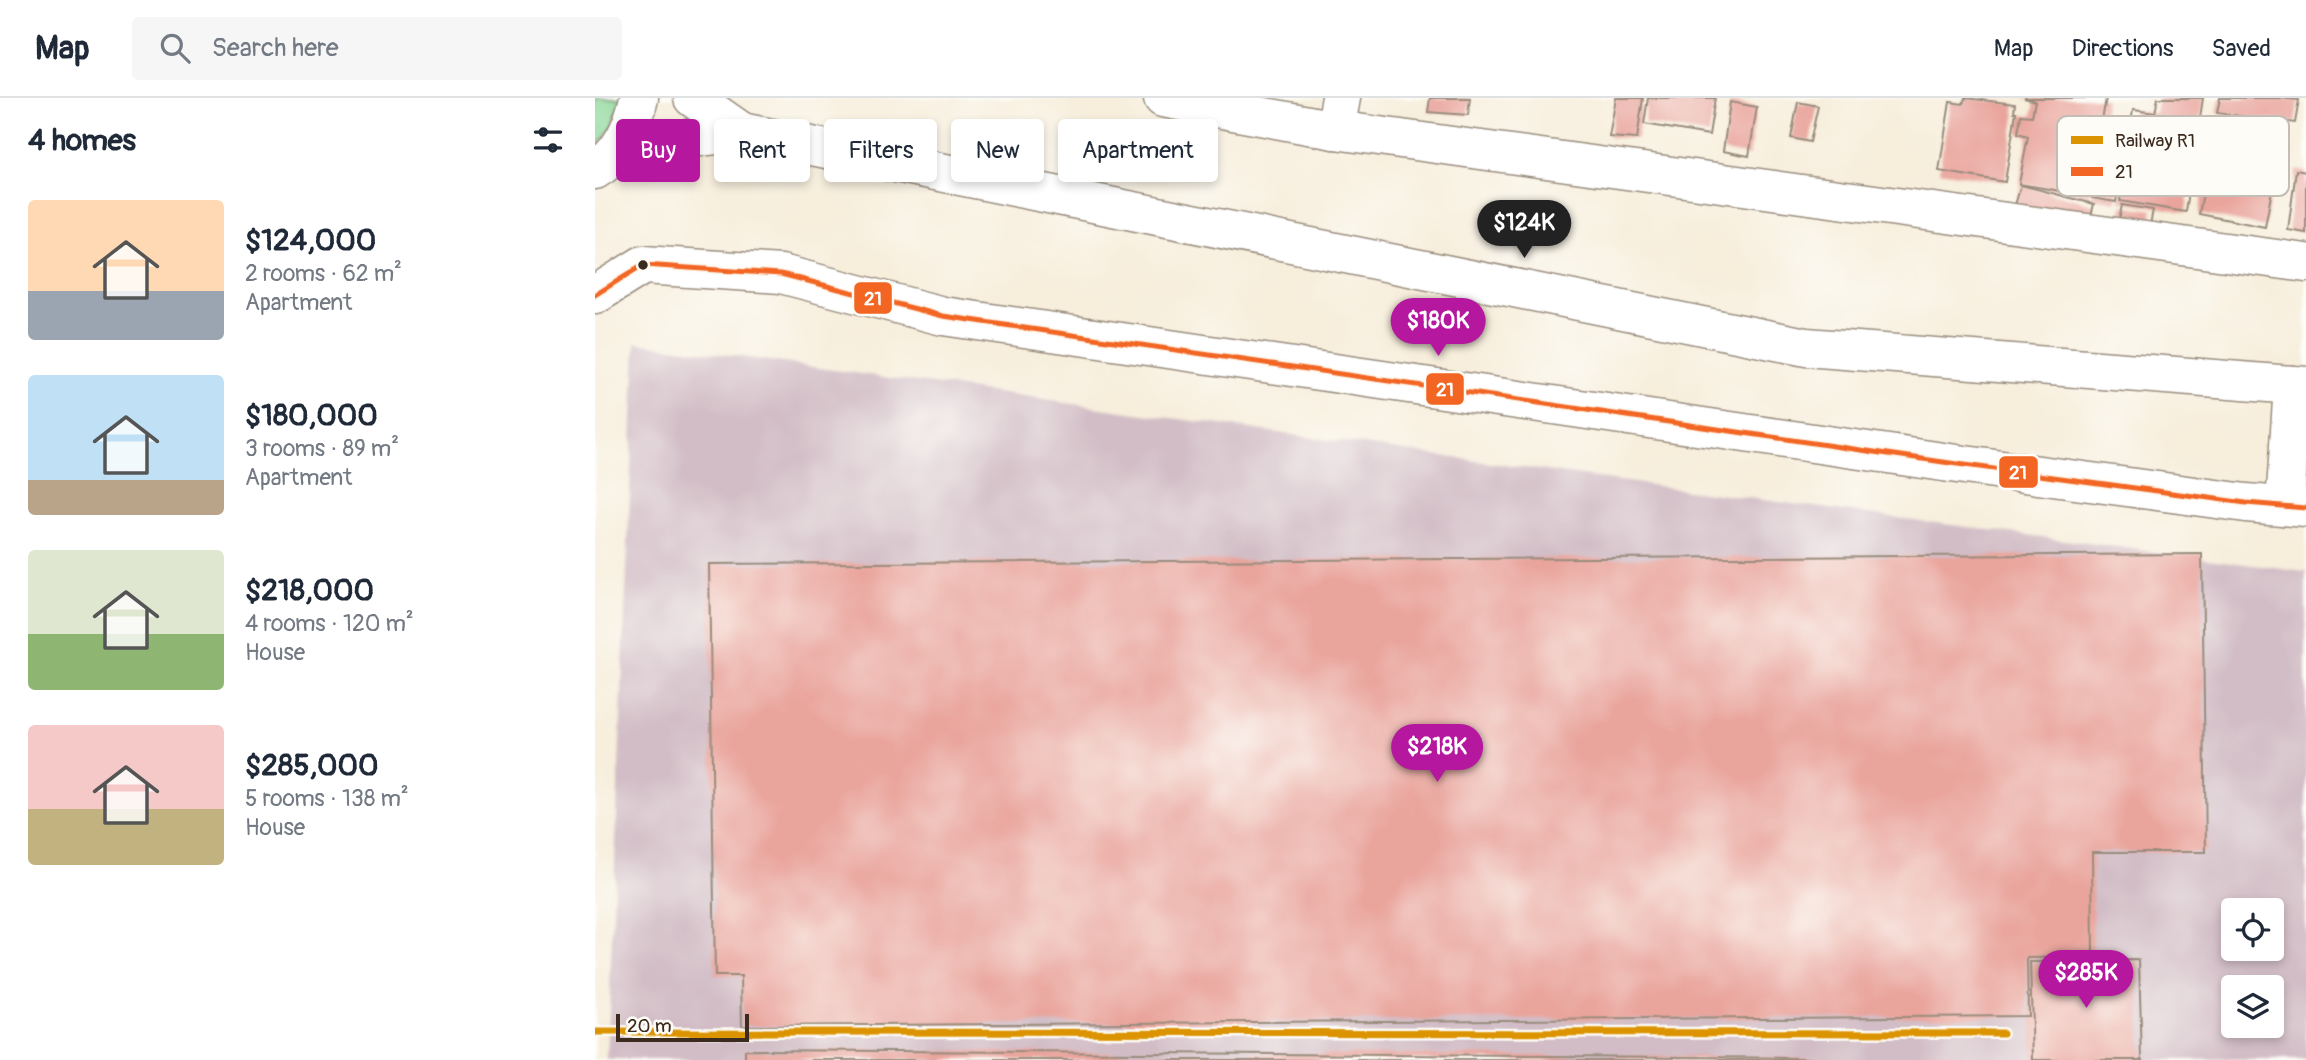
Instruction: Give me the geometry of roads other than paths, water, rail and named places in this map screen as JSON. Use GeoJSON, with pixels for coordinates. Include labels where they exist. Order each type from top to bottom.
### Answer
{"type":"FeatureCollection","features":[{"type":"Feature","properties":{"kind":"street"},"geometry":{"type":"LineString","coordinates":[[608,158],[635,120],[639,98]]}},
{"type":"Feature","properties":{"kind":"street"},"geometry":{"type":"LineString","coordinates":[[693,98],[723,119]]}},
{"type":"Feature","properties":{"kind":"street"},"geometry":{"type":"LineString","coordinates":[[1163,98],[1338,114],[2306,263]]}},
{"type":"Feature","properties":{"kind":"street"},"geometry":{"type":"LineString","coordinates":[[608,158],[714,137]]}},
{"type":"Feature","properties":{"kind":"street"},"geometry":{"type":"LineString","coordinates":[[595,295],[643,265],[781,274],[943,316],[1923,459],[2246,503],[2295,507],[2299,386],[1806,347],[810,146]]}},
{"type":"Feature","properties":{"kind":"rail line","name":"R1"},"geometry":{"type":"LineString","coordinates":[[595,1032],[2003,1033]]}}]}
